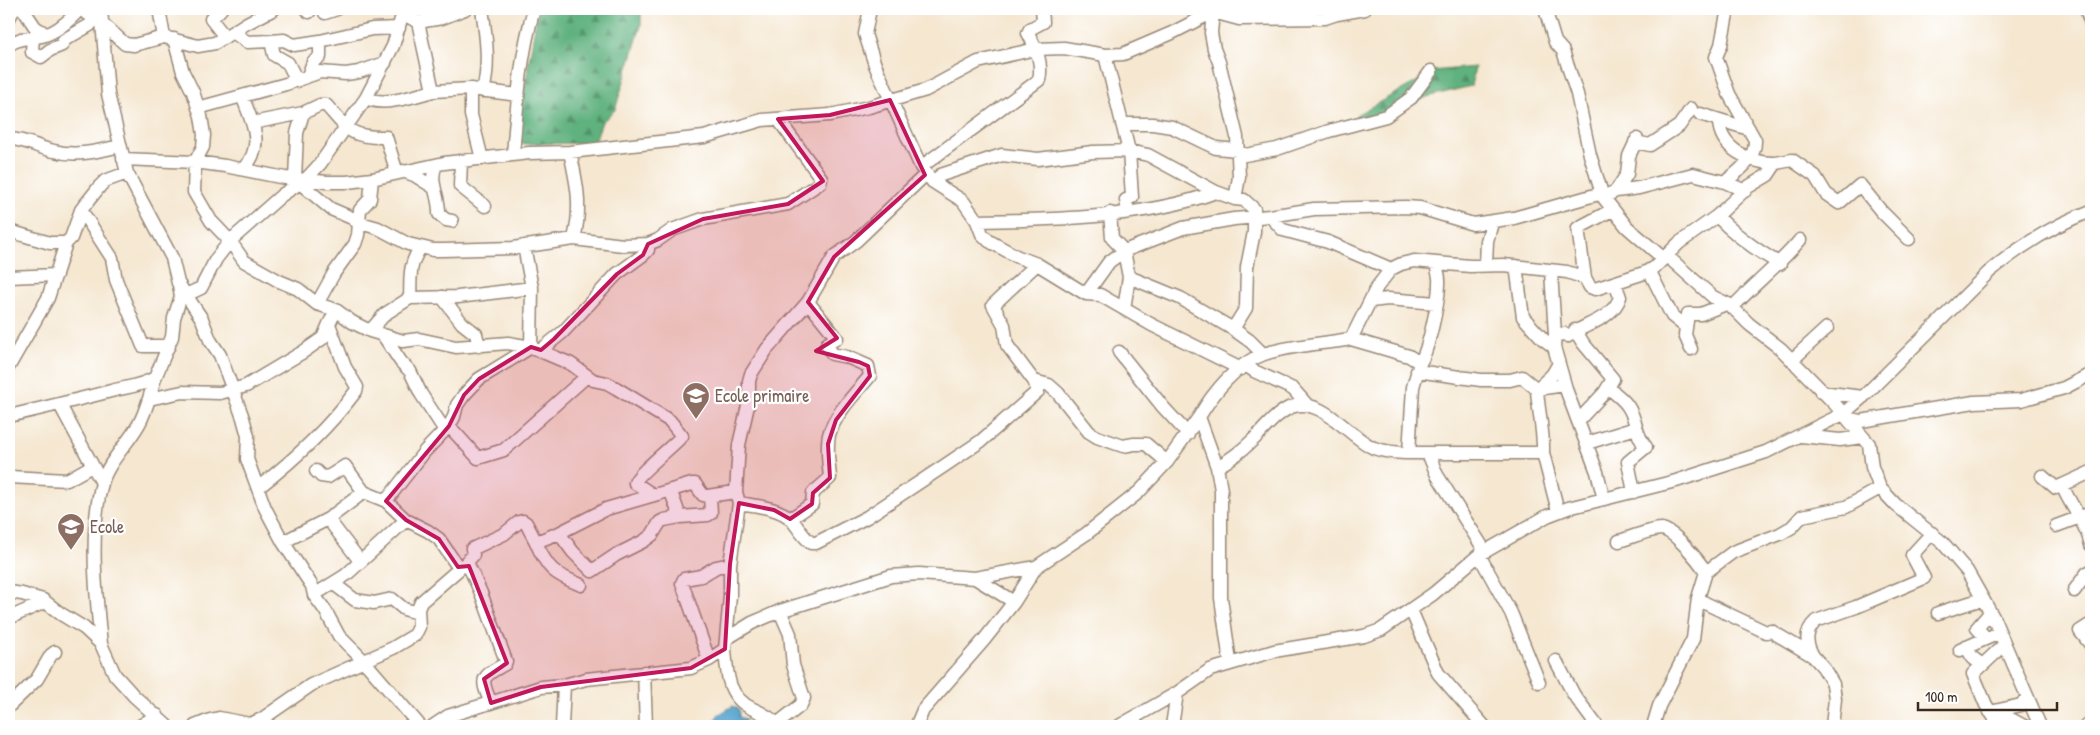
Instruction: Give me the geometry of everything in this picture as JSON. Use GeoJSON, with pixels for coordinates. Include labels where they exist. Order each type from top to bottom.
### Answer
{"type":"FeatureCollection","features":[{"type":"Feature","properties":{"kind":"street"},"geometry":{"type":"LineString","coordinates":[[9,18],[14,9]]}},
{"type":"Feature","properties":{"kind":"street"},"geometry":{"type":"LineString","coordinates":[[23,9],[35,27],[46,34]]}},
{"type":"Feature","properties":{"kind":"street"},"geometry":{"type":"LineString","coordinates":[[9,45],[15,40],[46,34],[64,24],[80,9],[99,17],[125,44],[129,45],[169,38],[198,46],[215,43],[246,23],[274,9]]}},
{"type":"Feature","properties":{"kind":"street"},"geometry":{"type":"LineString","coordinates":[[159,9],[198,108],[204,135],[203,147],[195,162],[193,180],[197,198],[211,221],[230,241],[244,261],[279,281],[298,289],[317,304],[336,310],[352,322],[370,331],[403,341],[419,339],[456,347],[508,343],[536,348],[571,364],[593,380],[608,383],[670,421],[682,436],[656,462],[636,477],[635,483],[653,495]]}},
{"type":"Feature","properties":{"kind":"street"},"geometry":{"type":"LineString","coordinates":[[221,9],[211,19],[229,35],[246,42],[284,40],[294,45],[372,29],[399,28]]}},
{"type":"Feature","properties":{"kind":"street"},"geometry":{"type":"LineString","coordinates":[[324,13],[337,9]]}},
{"type":"Feature","properties":{"kind":"street"},"geometry":{"type":"LineString","coordinates":[[418,22],[442,18],[465,9],[474,13],[481,9],[485,33],[487,77],[477,90],[471,114],[482,159]]}},
{"type":"Feature","properties":{"kind":"street"},"geometry":{"type":"LineString","coordinates":[[513,155],[518,95],[528,30],[534,9]]}},
{"type":"Feature","properties":{"kind":"street"},"geometry":{"type":"LineString","coordinates":[[870,9],[865,34],[874,65],[927,175],[963,201],[977,221],[982,234],[989,240],[1018,257],[1038,264],[1086,294],[1100,295],[1152,325],[1293,389],[1307,405],[1337,421],[1373,447],[1389,452],[1409,453],[1543,453]]}},
{"type":"Feature","properties":{"kind":"street"},"geometry":{"type":"LineString","coordinates":[[780,611],[790,634],[793,665],[804,698],[801,705],[778,725],[760,711],[750,708],[731,691],[727,679],[725,644],[730,596],[730,564],[738,497],[739,444],[749,402],[748,381],[751,374],[767,348],[808,302],[834,257],[856,240],[927,175],[1039,80],[1041,70],[1036,49],[1028,33],[1030,29],[1043,22],[1042,9]]}},
{"type":"Feature","properties":{"kind":"street"},"geometry":{"type":"LineString","coordinates":[[123,159],[195,162],[243,169],[300,181],[333,182],[372,179],[461,161],[513,155],[570,152],[704,137],[762,120],[830,115],[869,107],[926,90],[978,62],[1036,49],[1064,48],[1105,55],[1123,54],[1172,33],[1212,10],[1238,19],[1325,18],[1365,9]]}},
{"type":"Feature","properties":{"kind":"street"},"geometry":{"type":"LineString","coordinates":[[1545,9],[1555,42],[1563,51],[1577,94],[1586,141],[1602,195],[1612,210],[1627,228],[1713,297],[1729,306],[1792,360],[1863,437],[1868,444],[1872,467],[1880,488],[1896,505],[1932,533],[1967,572],[1990,612],[2040,726]]}},
{"type":"Feature","properties":{"kind":"street"},"geometry":{"type":"LineString","coordinates":[[1725,182],[1750,158],[1756,147],[1756,140],[1729,94],[1716,57],[1721,46],[1728,9]]}},
{"type":"Feature","properties":{"kind":"street"},"geometry":{"type":"LineString","coordinates":[[2086,9],[2091,24]]}},
{"type":"Feature","properties":{"kind":"street"},"geometry":{"type":"LineString","coordinates":[[1212,10],[1211,33],[1214,49],[1234,119],[1237,137],[1239,177],[1235,199]]}},
{"type":"Feature","properties":{"kind":"street"},"geometry":{"type":"LineString","coordinates":[[186,295],[201,288],[216,259],[230,241],[320,164],[366,98],[385,63],[399,28],[403,11],[418,22],[433,91]]}},
{"type":"Feature","properties":{"kind":"street"},"geometry":{"type":"LineString","coordinates":[[32,37],[32,52],[40,57],[62,45],[64,40],[77,34],[99,17]]}},
{"type":"Feature","properties":{"kind":"street"},"geometry":{"type":"LineString","coordinates":[[99,17],[108,94],[127,173],[172,258],[181,296],[174,318],[169,346],[140,421],[108,470],[102,483],[96,528],[95,570],[101,644],[115,675],[134,696],[167,726]]}},
{"type":"Feature","properties":{"kind":"street"},"geometry":{"type":"LineString","coordinates":[[271,41],[274,55],[288,63],[302,78]]}},
{"type":"Feature","properties":{"kind":"street"},"geometry":{"type":"LineString","coordinates":[[302,78],[313,62],[320,57],[320,41]]}},
{"type":"Feature","properties":{"kind":"street"},"geometry":{"type":"LineString","coordinates":[[1105,55],[1129,151],[1132,197],[1126,200],[1128,212]]}},
{"type":"Feature","properties":{"kind":"street"},"geometry":{"type":"LineString","coordinates":[[198,108],[325,71],[346,74],[359,72],[385,63]]}},
{"type":"Feature","properties":{"kind":"street"},"geometry":{"type":"LineString","coordinates":[[1122,124],[1153,124],[1172,127],[1216,148],[1237,150],[1245,155],[1277,149],[1328,131],[1386,116],[1411,98],[1431,71]]}},
{"type":"Feature","properties":{"kind":"street"},"geometry":{"type":"LineString","coordinates":[[366,98],[374,102],[390,102],[433,91],[477,90],[518,95]]}},
{"type":"Feature","properties":{"kind":"street"},"geometry":{"type":"LineString","coordinates":[[242,96],[252,124],[256,144],[253,159],[243,169]]}},
{"type":"Feature","properties":{"kind":"street"},"geometry":{"type":"LineString","coordinates":[[252,124],[303,113],[320,105],[326,105],[346,128],[364,137],[386,137],[400,172]]}},
{"type":"Feature","properties":{"kind":"street"},"geometry":{"type":"LineString","coordinates":[[1616,191],[1627,174],[1629,156],[1636,140],[1650,145],[1679,126],[1696,111],[1749,129]]}},
{"type":"Feature","properties":{"kind":"street"},"geometry":{"type":"LineString","coordinates":[[303,113],[297,133],[300,181],[331,209],[358,222],[378,228],[408,244],[420,248],[444,250],[524,246],[574,239],[623,246],[648,244],[658,240],[672,230],[703,219],[788,204],[820,183],[821,178],[778,119]]}},
{"type":"Feature","properties":{"kind":"street"},"geometry":{"type":"LineString","coordinates":[[1719,120],[1719,131],[1727,144],[1740,154],[1768,163],[1792,160],[1815,176],[1826,194],[1839,203],[1860,185],[1881,211],[1909,239]]}},
{"type":"Feature","properties":{"kind":"street"},"geometry":{"type":"LineString","coordinates":[[9,139],[33,143],[52,151],[66,154],[120,146]]}},
{"type":"Feature","properties":{"kind":"street"},"geometry":{"type":"LineString","coordinates":[[927,175],[941,175],[1002,155],[1038,158],[1093,152],[1129,151],[1148,155],[1216,192],[1235,199],[1244,200],[1254,209],[1254,232],[1247,267],[1246,308],[1233,329]]}},
{"type":"Feature","properties":{"kind":"street"},"geometry":{"type":"LineString","coordinates":[[570,152],[579,199],[579,218],[574,239]]}},
{"type":"Feature","properties":{"kind":"street"},"geometry":{"type":"LineString","coordinates":[[461,161],[460,186],[485,206]]}},
{"type":"Feature","properties":{"kind":"street"},"geometry":{"type":"LineString","coordinates":[[1612,210],[1578,228],[1585,278],[1592,289],[1650,270],[1666,258],[1684,240],[1768,175],[1776,163]]}},
{"type":"Feature","properties":{"kind":"street"},"geometry":{"type":"LineString","coordinates":[[436,165],[432,173],[433,187],[439,203],[439,214],[446,220],[452,221]]}},
{"type":"Feature","properties":{"kind":"street"},"geometry":{"type":"LineString","coordinates":[[400,172],[414,175],[433,187]]}},
{"type":"Feature","properties":{"kind":"street"},"geometry":{"type":"LineString","coordinates":[[9,366],[48,298],[66,243],[71,238],[81,210],[105,181],[127,173]]}},
{"type":"Feature","properties":{"kind":"street"},"geometry":{"type":"LineString","coordinates":[[1086,294],[1110,262],[1124,251],[1183,228],[1234,219],[1270,216],[1314,208],[1406,207],[1420,208],[1468,223],[1492,223],[1616,191],[1639,188],[1693,174],[1725,182],[1745,191]]}},
{"type":"Feature","properties":{"kind":"street"},"geometry":{"type":"LineString","coordinates":[[317,304],[334,273],[355,244],[358,235],[360,210],[370,199],[372,179]]}},
{"type":"Feature","properties":{"kind":"street"},"geometry":{"type":"LineString","coordinates":[[977,221],[1052,220],[1128,212],[1188,202],[1216,192]]}},
{"type":"Feature","properties":{"kind":"street"},"geometry":{"type":"LineString","coordinates":[[81,210],[112,258],[116,280],[143,346],[169,346]]}},
{"type":"Feature","properties":{"kind":"street"},"geometry":{"type":"LineString","coordinates":[[1119,726],[1177,693],[1210,670],[1230,662],[1274,651],[1372,634],[1412,610],[1482,553],[1558,511],[1634,492],[1766,452],[1845,416],[1989,272],[2010,255],[2072,218],[2091,211]]}},
{"type":"Feature","properties":{"kind":"street"},"geometry":{"type":"LineString","coordinates":[[1110,214],[1112,238],[1124,251],[1129,277],[1124,309]]}},
{"type":"Feature","properties":{"kind":"street"},"geometry":{"type":"LineString","coordinates":[[1270,216],[1283,230],[1328,242],[1391,269]]}},
{"type":"Feature","properties":{"kind":"street"},"geometry":{"type":"LineString","coordinates":[[1717,216],[1743,240],[1780,264]]}},
{"type":"Feature","properties":{"kind":"street"},"geometry":{"type":"LineString","coordinates":[[1486,265],[1487,241],[1492,223]]}},
{"type":"Feature","properties":{"kind":"street"},"geometry":{"type":"LineString","coordinates":[[9,231],[50,243],[66,243]]}},
{"type":"Feature","properties":{"kind":"street"},"geometry":{"type":"LineString","coordinates":[[1691,349],[1685,335],[1688,314],[1701,314],[1729,306],[1780,264],[1800,240]]}},
{"type":"Feature","properties":{"kind":"street"},"geometry":{"type":"LineString","coordinates":[[386,501],[425,451],[449,426],[459,400],[480,379],[563,332],[617,274],[648,250],[648,244]]}},
{"type":"Feature","properties":{"kind":"street"},"geometry":{"type":"LineString","coordinates":[[524,246],[532,288],[536,348]]}},
{"type":"Feature","properties":{"kind":"street"},"geometry":{"type":"LineString","coordinates":[[410,298],[409,274],[414,258],[420,248]]}},
{"type":"Feature","properties":{"kind":"street"},"geometry":{"type":"LineString","coordinates":[[1351,339],[1377,287],[1391,269],[1401,264],[1414,261],[1436,264],[1516,266],[1567,272],[1585,278]]}},
{"type":"Feature","properties":{"kind":"street"},"geometry":{"type":"LineString","coordinates":[[536,542],[606,510],[695,484],[703,494],[738,497],[774,510],[790,519],[803,537],[811,543],[816,543],[867,517],[981,441],[1036,395],[1039,389],[1007,345],[1004,325],[993,305],[1038,264]]}},
{"type":"Feature","properties":{"kind":"street"},"geometry":{"type":"LineString","coordinates":[[1409,453],[1413,388],[1418,367],[1424,357],[1440,283],[1436,264]]}},
{"type":"Feature","properties":{"kind":"street"},"geometry":{"type":"LineString","coordinates":[[1516,266],[1523,317],[1543,339],[1555,341],[1565,334],[1568,336],[1575,330],[1606,316],[1620,297],[1615,283]]}},
{"type":"Feature","properties":{"kind":"street"},"geometry":{"type":"LineString","coordinates":[[1650,270],[1672,316],[1686,327]]}},
{"type":"Feature","properties":{"kind":"street"},"geometry":{"type":"LineString","coordinates":[[1551,271],[1558,364],[1587,443],[1604,499]]}},
{"type":"Feature","properties":{"kind":"street"},"geometry":{"type":"LineString","coordinates":[[9,277],[56,275]]}},
{"type":"Feature","properties":{"kind":"street"},"geometry":{"type":"LineString","coordinates":[[1129,277],[1180,298],[1233,329],[1250,341],[1263,354]]}},
{"type":"Feature","properties":{"kind":"street"},"geometry":{"type":"LineString","coordinates":[[178,283],[202,319],[210,340],[220,355],[248,436],[247,459],[259,487],[265,508],[283,542],[312,586],[314,595],[326,610],[338,636],[364,661],[420,726]]}},
{"type":"Feature","properties":{"kind":"street"},"geometry":{"type":"LineString","coordinates":[[370,331],[385,314],[410,298],[442,297],[532,288]]}},
{"type":"Feature","properties":{"kind":"street"},"geometry":{"type":"LineString","coordinates":[[442,297],[462,323],[476,334],[479,346]]}},
{"type":"Feature","properties":{"kind":"street"},"geometry":{"type":"LineString","coordinates":[[1371,301],[1388,299],[1436,303]]}},
{"type":"Feature","properties":{"kind":"street"},"geometry":{"type":"LineString","coordinates":[[790,519],[812,504],[813,493],[830,478],[829,434],[836,420],[870,376],[868,366],[848,357],[832,354],[827,344],[837,338],[808,302]]}},
{"type":"Feature","properties":{"kind":"street"},"geometry":{"type":"LineString","coordinates":[[149,399],[182,392],[220,393],[246,386],[323,338],[336,310]]}},
{"type":"Feature","properties":{"kind":"street"},"geometry":{"type":"LineString","coordinates":[[259,487],[340,413],[356,391],[357,387],[346,368],[329,324]]}},
{"type":"Feature","properties":{"kind":"street"},"geometry":{"type":"LineString","coordinates":[[1792,360],[1827,328]]}},
{"type":"Feature","properties":{"kind":"street"},"geometry":{"type":"LineString","coordinates":[[1575,330],[1583,343],[1612,376],[1612,382],[1578,421]]}},
{"type":"Feature","properties":{"kind":"street"},"geometry":{"type":"LineString","coordinates":[[383,335],[401,362],[410,371],[421,394],[442,426],[449,426],[478,458],[504,450],[587,376]]}},
{"type":"Feature","properties":{"kind":"street"},"geometry":{"type":"LineString","coordinates":[[433,726],[448,716],[542,687],[564,685],[586,679],[691,668],[710,660],[725,644],[752,623],[780,611],[891,576],[919,574],[975,578],[1036,566],[1086,534],[1139,492],[1167,462],[1188,434],[1217,389],[1263,354],[1296,347],[1351,339],[1409,356],[1418,367],[1481,380],[1510,380],[1522,377],[1536,389],[1542,423],[1543,453],[1558,511]]}},
{"type":"Feature","properties":{"kind":"street"},"geometry":{"type":"LineString","coordinates":[[1119,352],[1163,407],[1188,434]]}},
{"type":"Feature","properties":{"kind":"street"},"geometry":{"type":"LineString","coordinates":[[1536,389],[1552,375],[1558,364]]}},
{"type":"Feature","properties":{"kind":"street"},"geometry":{"type":"LineString","coordinates":[[1845,416],[1861,421],[1974,402],[2021,400],[2064,388],[2091,374]]}},
{"type":"Feature","properties":{"kind":"street"},"geometry":{"type":"LineString","coordinates":[[9,416],[60,405],[126,387],[138,386],[156,378]]}},
{"type":"Feature","properties":{"kind":"street"},"geometry":{"type":"LineString","coordinates":[[1034,381],[1049,385],[1058,393],[1088,432],[1123,446],[1146,444],[1167,462]]}},
{"type":"Feature","properties":{"kind":"street"},"geometry":{"type":"LineString","coordinates":[[1536,389],[1565,385]]}},
{"type":"Feature","properties":{"kind":"street"},"geometry":{"type":"LineString","coordinates":[[1608,387],[1623,400],[1630,410],[1638,436],[1646,447],[1628,462],[1634,492]]}},
{"type":"Feature","properties":{"kind":"street"},"geometry":{"type":"LineString","coordinates":[[1822,392],[1863,397]]}},
{"type":"Feature","properties":{"kind":"street"},"geometry":{"type":"LineString","coordinates":[[60,405],[102,483]]}},
{"type":"Feature","properties":{"kind":"street"},"geometry":{"type":"LineString","coordinates":[[1217,467],[1234,458],[1283,412],[1293,406],[1307,405]]}},
{"type":"Feature","properties":{"kind":"street"},"geometry":{"type":"LineString","coordinates":[[1199,417],[1217,467],[1221,490],[1221,598],[1230,662]]}},
{"type":"Feature","properties":{"kind":"street"},"geometry":{"type":"LineString","coordinates":[[1587,443],[1636,428]]}},
{"type":"Feature","properties":{"kind":"street"},"geometry":{"type":"LineString","coordinates":[[1800,436],[1840,440],[1863,437]]}},
{"type":"Feature","properties":{"kind":"street"},"geometry":{"type":"LineString","coordinates":[[1428,453],[1436,475],[1482,553],[1511,613],[1538,682]]}},
{"type":"Feature","properties":{"kind":"street"},"geometry":{"type":"LineString","coordinates":[[9,477],[67,480],[92,466]]}},
{"type":"Feature","properties":{"kind":"street"},"geometry":{"type":"LineString","coordinates":[[316,471],[321,476],[328,477],[345,466],[364,492],[386,501],[406,520],[432,534],[444,546],[458,567],[465,564]]}},
{"type":"Feature","properties":{"kind":"street"},"geometry":{"type":"LineString","coordinates":[[2042,476],[2056,488],[2091,472]]}},
{"type":"Feature","properties":{"kind":"street"},"geometry":{"type":"LineString","coordinates":[[2062,485],[2069,502],[2086,515]]}},
{"type":"Feature","properties":{"kind":"street"},"geometry":{"type":"LineString","coordinates":[[1653,726],[1659,706],[1692,639],[1698,598],[1706,572],[1733,552],[1780,534],[1792,527],[1802,516],[1846,507],[1880,488]]}},
{"type":"Feature","properties":{"kind":"street"},"geometry":{"type":"LineString","coordinates":[[283,542],[328,519],[364,492]]}},
{"type":"Feature","properties":{"kind":"street"},"geometry":{"type":"LineString","coordinates":[[671,492],[680,516]]}},
{"type":"Feature","properties":{"kind":"street"},"geometry":{"type":"LineString","coordinates":[[559,533],[573,552],[592,571],[616,555],[644,541],[652,535],[660,522],[664,520],[680,516],[708,515],[711,513],[710,496]]}},
{"type":"Feature","properties":{"kind":"street"},"geometry":{"type":"LineString","coordinates":[[2056,526],[2086,515]]}},
{"type":"Feature","properties":{"kind":"street"},"geometry":{"type":"LineString","coordinates":[[2086,515],[2084,530],[2091,539]]}},
{"type":"Feature","properties":{"kind":"street"},"geometry":{"type":"LineString","coordinates":[[328,519],[360,561]]}},
{"type":"Feature","properties":{"kind":"street"},"geometry":{"type":"LineString","coordinates":[[314,595],[334,584],[406,520]]}},
{"type":"Feature","properties":{"kind":"street"},"geometry":{"type":"LineString","coordinates":[[195,726],[218,718],[250,724],[262,719],[311,685],[393,648],[415,635],[419,627],[418,613],[421,602],[465,564],[473,555],[472,549],[504,534],[523,520],[536,542],[545,563],[561,577],[581,585]]}},
{"type":"Feature","properties":{"kind":"street"},"geometry":{"type":"LineString","coordinates":[[1619,541],[1654,530],[1666,531],[1678,539],[1706,572]]}},
{"type":"Feature","properties":{"kind":"street"},"geometry":{"type":"LineString","coordinates":[[1832,726],[1835,699],[1833,684],[1807,646],[1807,639],[1812,625],[1816,621],[1856,607],[1924,578],[1912,555],[1932,533]]}},
{"type":"Feature","properties":{"kind":"street"},"geometry":{"type":"LineString","coordinates":[[465,564],[481,593],[506,662],[486,674],[484,678],[484,685],[491,703]]}},
{"type":"Feature","properties":{"kind":"street"},"geometry":{"type":"LineString","coordinates":[[710,660],[682,583],[684,578],[701,576],[716,567],[730,564]]}},
{"type":"Feature","properties":{"kind":"street"},"geometry":{"type":"LineString","coordinates":[[919,726],[918,722],[923,710],[984,640],[1014,602],[1036,566]]}},
{"type":"Feature","properties":{"kind":"street"},"geometry":{"type":"LineString","coordinates":[[2074,591],[2087,573],[2091,571]]}},
{"type":"Feature","properties":{"kind":"street"},"geometry":{"type":"LineString","coordinates":[[975,578],[1014,602]]}},
{"type":"Feature","properties":{"kind":"street"},"geometry":{"type":"LineString","coordinates":[[334,584],[355,600],[374,603],[392,599],[404,610],[418,613]]}},
{"type":"Feature","properties":{"kind":"street"},"geometry":{"type":"LineString","coordinates":[[9,592],[22,594],[45,602],[84,628],[101,644]]}},
{"type":"Feature","properties":{"kind":"street"},"geometry":{"type":"LineString","coordinates":[[1698,598],[1757,628],[1790,641],[1813,656]]}},
{"type":"Feature","properties":{"kind":"street"},"geometry":{"type":"LineString","coordinates":[[1938,613],[1982,599]]}},
{"type":"Feature","properties":{"kind":"street"},"geometry":{"type":"LineString","coordinates":[[9,618],[45,602]]}},
{"type":"Feature","properties":{"kind":"street"},"geometry":{"type":"LineString","coordinates":[[1412,610],[1438,673],[1484,726]]}},
{"type":"Feature","properties":{"kind":"street"},"geometry":{"type":"LineString","coordinates":[[1985,637],[1978,628],[1990,612]]}},
{"type":"Feature","properties":{"kind":"street"},"geometry":{"type":"LineString","coordinates":[[2091,624],[2080,631],[2091,645]]}},
{"type":"Feature","properties":{"kind":"street"},"geometry":{"type":"LineString","coordinates":[[1982,665],[1963,648],[1985,637],[1999,633]]}},
{"type":"Feature","properties":{"kind":"street"},"geometry":{"type":"LineString","coordinates":[[2000,726],[1973,674],[2004,645]]}},
{"type":"Feature","properties":{"kind":"street"},"geometry":{"type":"LineString","coordinates":[[9,706],[37,679],[54,652]]}},
{"type":"Feature","properties":{"kind":"street"},"geometry":{"type":"LineString","coordinates":[[1556,661],[1574,695],[1597,726]]}},
{"type":"Feature","properties":{"kind":"street"},"geometry":{"type":"LineString","coordinates":[[644,672],[646,726]]}},
{"type":"Feature","properties":{"kind":"street"},"geometry":{"type":"LineString","coordinates":[[562,726],[564,685]]}},
{"type":"Feature","properties":{"kind":"street"},"geometry":{"type":"LineString","coordinates":[[1172,726],[1177,693]]}},
{"type":"Feature","properties":{"kind":"street"},"geometry":{"type":"LineString","coordinates":[[1993,711],[2021,705],[2027,698]]}},
{"type":"Feature","properties":{"kind":"street"},"geometry":{"type":"LineString","coordinates":[[1993,711],[2024,726]]}},
{"type":"Feature","properties":{"kind":"street"},"geometry":{"type":"LineString","coordinates":[[140,726],[157,715]]}},
{"type":"Feature","properties":{"kind":"street"},"geometry":{"type":"LineString","coordinates":[[2086,726],[2091,723]]}},
{"type":"Feature","properties":{"kind":"highlighted area"},"geometry":{"type":"Polygon","coordinates":[[[890,100],[925,175],[834,257],[808,302],[837,338],[816,351],[868,366],[870,376],[836,420],[828,444],[830,478],[813,493],[812,504],[790,519],[774,510],[739,503],[730,564],[725,649],[691,668],[541,687],[491,703],[484,679],[507,663],[469,566],[458,567],[439,539],[406,520],[386,501],[449,426],[464,395],[479,379],[531,347],[541,350],[617,274],[643,255],[648,244],[703,219],[788,204],[823,181],[778,119],[830,115],[890,100]]]}},
{"type":"Feature","properties":{"kind":"green space"},"geometry":{"type":"Polygon","coordinates":[[[538,9],[641,9],[641,26],[615,110],[602,122],[594,143],[515,144],[538,9]]]}},
{"type":"Feature","properties":{"kind":"green space"},"geometry":{"type":"Polygon","coordinates":[[[1475,67],[1471,86],[1427,97],[1361,127],[1356,115],[1418,81],[1431,71],[1475,67]]]}},
{"type":"Feature","properties":{"kind":"water"},"geometry":{"type":"Polygon","coordinates":[[[733,706],[739,709],[739,717],[746,719],[743,726],[712,726],[718,715],[733,706]]]}},
{"type":"Feature","properties":{"kind":"place","name":"Ecole primaire"},"geometry":{"type":"Point","coordinates":[696,420]}},
{"type":"Feature","properties":{"kind":"place","name":"Ecole"},"geometry":{"type":"Point","coordinates":[71,551]}}]}
